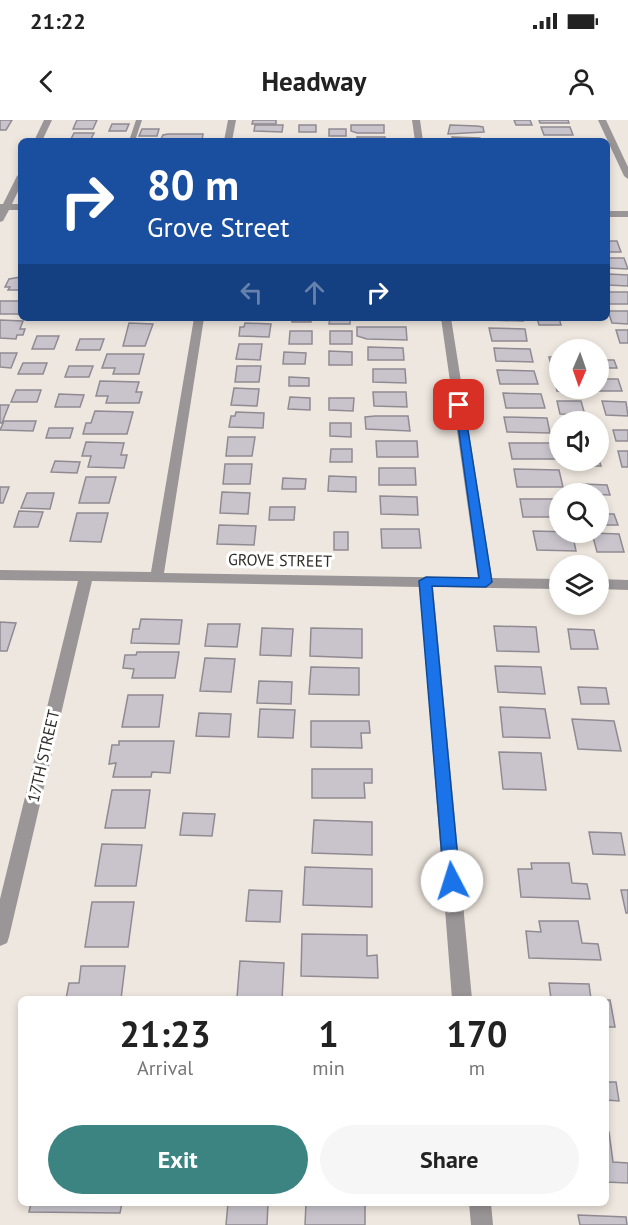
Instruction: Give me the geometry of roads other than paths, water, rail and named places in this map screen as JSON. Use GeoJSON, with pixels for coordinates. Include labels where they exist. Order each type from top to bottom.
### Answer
{"type":"FeatureCollection","features":[{"type":"Feature","properties":{"kind":"street"},"geometry":{"type":"LineString","coordinates":[[39,138],[48,120]]}},
{"type":"Feature","properties":{"kind":"street"},"geometry":{"type":"LineString","coordinates":[[229,138],[232,120]]}},
{"type":"Feature","properties":{"kind":"street"},"geometry":{"type":"LineString","coordinates":[[416,120],[419,138]]}},
{"type":"Feature","properties":{"kind":"street"},"geometry":{"type":"LineString","coordinates":[[602,120],[628,176]]}},
{"type":"Feature","properties":{"kind":"street"},"geometry":{"type":"LineString","coordinates":[[0,219],[3,207],[18,181]]}},
{"type":"Feature","properties":{"kind":"street"},"geometry":{"type":"LineString","coordinates":[[610,214],[628,214]]}},
{"type":"Feature","properties":{"kind":"street"},"geometry":{"type":"LineString","coordinates":[[157,576],[199,321]]}},
{"type":"Feature","properties":{"kind":"street"},"geometry":{"type":"LineString","coordinates":[[446,321],[486,582]]}},
{"type":"Feature","properties":{"kind":"street","name":"GROVE STREET"},"geometry":{"type":"LineString","coordinates":[[0,575],[549,584]]}},
{"type":"Feature","properties":{"kind":"street","name":"17TH STREET"},"geometry":{"type":"LineString","coordinates":[[0,937],[86,576]]}},
{"type":"Feature","properties":{"kind":"street"},"geometry":{"type":"LineString","coordinates":[[426,581],[462,996]]}},
{"type":"Feature","properties":{"kind":"street"},"geometry":{"type":"LineString","coordinates":[[609,584],[628,585]]}},
{"type":"Feature","properties":{"kind":"street"},"geometry":{"type":"LineString","coordinates":[[480,1206],[482,1225]]}},
{"type":"Feature","properties":{"kind":"lane"},"geometry":{"type":"LineString","coordinates":[[133,138],[139,120]]}}]}
